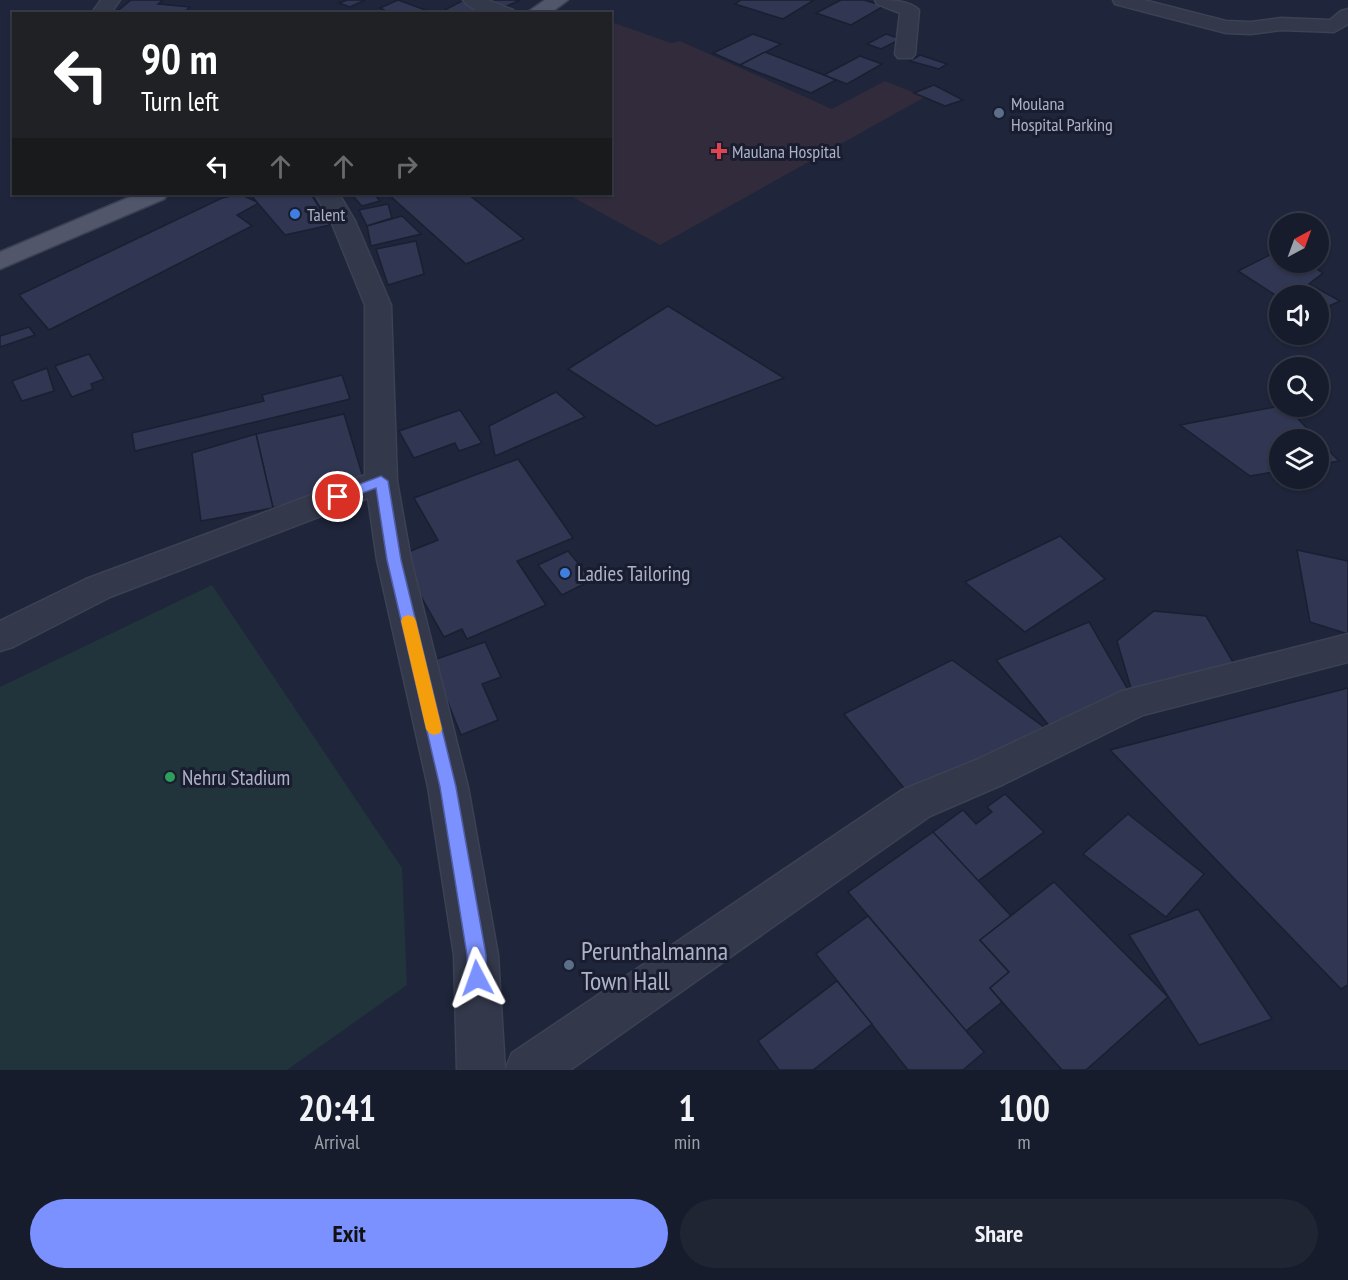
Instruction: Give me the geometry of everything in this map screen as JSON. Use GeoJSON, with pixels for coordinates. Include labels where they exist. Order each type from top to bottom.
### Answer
{"type":"FeatureCollection","features":[{"type":"Feature","properties":{"kind":"main road"},"geometry":{"type":"LineString","coordinates":[[538,12],[559,0]]}},
{"type":"Feature","properties":{"kind":"main road"},"geometry":{"type":"LineString","coordinates":[[0,261],[154,195]]}},
{"type":"Feature","properties":{"kind":"street"},"geometry":{"type":"LineString","coordinates":[[102,12],[111,0]]}},
{"type":"Feature","properties":{"kind":"street"},"geometry":{"type":"LineString","coordinates":[[472,0],[501,12]]}},
{"type":"Feature","properties":{"kind":"street"},"geometry":{"type":"LineString","coordinates":[[884,0],[910,10],[905,54]]}},
{"type":"Feature","properties":{"kind":"street"},"geometry":{"type":"LineString","coordinates":[[1122,0],[1226,27],[1251,28],[1281,24],[1334,26],[1348,15]]}},
{"type":"Feature","properties":{"kind":"street"},"geometry":{"type":"LineString","coordinates":[[328,195],[343,221],[378,305],[381,481],[394,560],[448,787],[471,921],[476,955],[481,1070]]}},
{"type":"Feature","properties":{"kind":"street"},"geometry":{"type":"LineString","coordinates":[[0,636],[98,588],[381,481]]}},
{"type":"Feature","properties":{"kind":"street"},"geometry":{"type":"LineString","coordinates":[[529,1070],[916,802],[990,772],[1135,702],[1348,648]]}},
{"type":"Feature","properties":{"kind":"shaded area","name":"Maulana Hospital"},"geometry":{"type":"Polygon","coordinates":[[[612,22],[671,43],[680,41],[832,109],[885,81],[925,97],[660,245],[569,195],[612,195],[612,22]]]}},
{"type":"Feature","properties":{"kind":"shaded area","name":"Nehru Stadium"},"geometry":{"type":"Polygon","coordinates":[[[212,585],[402,868],[407,985],[287,1070],[0,1070],[0,687],[212,585]]]}},
{"type":"Feature","properties":{"kind":"building"},"geometry":{"type":"Polygon","coordinates":[[[131,0],[163,0],[158,4],[190,7],[184,12],[116,12],[131,0]]]}},
{"type":"Feature","properties":{"kind":"building"},"geometry":{"type":"Polygon","coordinates":[[[347,0],[365,0],[350,7],[339,3],[347,0]]]}},
{"type":"Feature","properties":{"kind":"building"},"geometry":{"type":"Polygon","coordinates":[[[398,0],[431,12],[380,12],[384,10],[380,8],[398,0]]]}},
{"type":"Feature","properties":{"kind":"building"},"geometry":{"type":"Polygon","coordinates":[[[484,0],[520,0],[505,7],[484,0]]]}},
{"type":"Feature","properties":{"kind":"building"},"geometry":{"type":"Polygon","coordinates":[[[741,0],[814,0],[783,19],[735,4],[741,0]]]}},
{"type":"Feature","properties":{"kind":"building"},"geometry":{"type":"Polygon","coordinates":[[[841,0],[864,0],[884,6],[851,25],[816,13],[841,0]]]}},
{"type":"Feature","properties":{"kind":"building"},"geometry":{"type":"Polygon","coordinates":[[[462,1],[488,12],[441,12],[462,1]]]}},
{"type":"Feature","properties":{"kind":"building"},"geometry":{"type":"Polygon","coordinates":[[[753,34],[781,44],[740,65],[713,53],[753,34]]]}},
{"type":"Feature","properties":{"kind":"building"},"geometry":{"type":"Polygon","coordinates":[[[886,34],[901,39],[881,49],[867,44],[886,34]]]}},
{"type":"Feature","properties":{"kind":"building"},"geometry":{"type":"Polygon","coordinates":[[[765,52],[836,80],[811,93],[740,65],[765,52]]]}},
{"type":"Feature","properties":{"kind":"building"},"geometry":{"type":"Polygon","coordinates":[[[920,55],[947,64],[939,69],[910,61],[920,55]]]}},
{"type":"Feature","properties":{"kind":"building"},"geometry":{"type":"Polygon","coordinates":[[[860,56],[882,64],[847,84],[824,75],[860,56]]]}},
{"type":"Feature","properties":{"kind":"building"},"geometry":{"type":"Polygon","coordinates":[[[934,85],[963,100],[945,106],[914,93],[934,85]]]}},
{"type":"Feature","properties":{"kind":"building"},"geometry":{"type":"Polygon","coordinates":[[[242,195],[259,203],[237,215],[252,226],[49,330],[19,295],[222,198],[242,195]]]}},
{"type":"Feature","properties":{"kind":"building","name":"Talent"},"geometry":{"type":"Polygon","coordinates":[[[251,195],[312,195],[330,225],[285,235],[251,195]]]}},
{"type":"Feature","properties":{"kind":"building"},"geometry":{"type":"Polygon","coordinates":[[[352,195],[375,195],[380,201],[362,206],[352,195]]]}},
{"type":"Feature","properties":{"kind":"building"},"geometry":{"type":"Polygon","coordinates":[[[389,195],[469,195],[524,239],[466,264],[389,195]]]}},
{"type":"Feature","properties":{"kind":"building"},"geometry":{"type":"Polygon","coordinates":[[[388,204],[392,218],[367,226],[359,210],[388,204]]]}},
{"type":"Feature","properties":{"kind":"building"},"geometry":{"type":"Polygon","coordinates":[[[402,216],[421,234],[371,246],[367,226],[402,216]]]}},
{"type":"Feature","properties":{"kind":"building"},"geometry":{"type":"Polygon","coordinates":[[[416,241],[424,274],[388,285],[376,249],[416,241]]]}},
{"type":"Feature","properties":{"kind":"building"},"geometry":{"type":"Polygon","coordinates":[[[1269,256],[1269,273],[1323,273],[1309,284],[1311,285],[1269,285],[1269,291],[1238,271],[1269,256]]]}},
{"type":"Feature","properties":{"kind":"building"},"geometry":{"type":"Polygon","coordinates":[[[1329,295],[1340,301],[1329,306],[1329,295]]]}},
{"type":"Feature","properties":{"kind":"building"},"geometry":{"type":"Polygon","coordinates":[[[668,306],[784,378],[656,426],[568,369],[668,306]]]}},
{"type":"Feature","properties":{"kind":"building"},"geometry":{"type":"Polygon","coordinates":[[[29,327],[35,335],[0,347],[0,336],[29,327]]]}},
{"type":"Feature","properties":{"kind":"building"},"geometry":{"type":"Polygon","coordinates":[[[89,354],[104,379],[91,384],[93,389],[72,397],[55,366],[89,354]]]}},
{"type":"Feature","properties":{"kind":"building"},"geometry":{"type":"Polygon","coordinates":[[[47,368],[54,391],[22,401],[12,381],[47,368]]]}},
{"type":"Feature","properties":{"kind":"building"},"geometry":{"type":"Polygon","coordinates":[[[342,375],[350,399],[135,451],[132,433],[264,401],[262,395],[342,375]]]}},
{"type":"Feature","properties":{"kind":"building"},"geometry":{"type":"Polygon","coordinates":[[[556,392],[585,417],[495,456],[489,426],[556,392]]]}},
{"type":"Feature","properties":{"kind":"building"},"geometry":{"type":"Polygon","coordinates":[[[1269,408],[1269,417],[1296,417],[1308,429],[1269,429],[1269,473],[1250,476],[1180,425],[1269,408]]]}},
{"type":"Feature","properties":{"kind":"building"},"geometry":{"type":"Polygon","coordinates":[[[460,410],[482,443],[459,451],[455,443],[414,458],[399,431],[460,410]]]}},
{"type":"Feature","properties":{"kind":"building"},"geometry":{"type":"Polygon","coordinates":[[[344,414],[365,484],[273,508],[256,434],[344,414]]]}},
{"type":"Feature","properties":{"kind":"building"},"geometry":{"type":"Polygon","coordinates":[[[256,434],[273,508],[201,521],[192,453],[256,434]]]}},
{"type":"Feature","properties":{"kind":"building"},"geometry":{"type":"Polygon","coordinates":[[[1329,451],[1339,461],[1329,463],[1329,451]]]}},
{"type":"Feature","properties":{"kind":"building"},"geometry":{"type":"Polygon","coordinates":[[[518,459],[573,538],[517,561],[546,605],[467,639],[462,629],[444,637],[398,556],[438,540],[414,498],[518,459]]]}},
{"type":"Feature","properties":{"kind":"building"},"geometry":{"type":"Polygon","coordinates":[[[1060,536],[1105,579],[1025,632],[965,582],[1060,536]]]}},
{"type":"Feature","properties":{"kind":"building"},"geometry":{"type":"Polygon","coordinates":[[[1297,550],[1348,561],[1348,634],[1310,622],[1297,550]]]}},
{"type":"Feature","properties":{"kind":"building","name":"Ladies Tailoring"},"geometry":{"type":"Polygon","coordinates":[[[568,551],[592,580],[562,595],[538,565],[568,551]]]}},
{"type":"Feature","properties":{"kind":"building"},"geometry":{"type":"Polygon","coordinates":[[[1154,611],[1206,616],[1240,674],[1135,702],[1117,641],[1154,611]]]}},
{"type":"Feature","properties":{"kind":"building"},"geometry":{"type":"Polygon","coordinates":[[[1089,622],[1135,702],[1059,738],[996,660],[1089,622]]]}},
{"type":"Feature","properties":{"kind":"building"},"geometry":{"type":"Polygon","coordinates":[[[485,642],[501,677],[482,684],[498,720],[461,735],[431,661],[485,642]]]}},
{"type":"Feature","properties":{"kind":"building"},"geometry":{"type":"Polygon","coordinates":[[[952,660],[1059,738],[916,803],[844,714],[952,660]]]}},
{"type":"Feature","properties":{"kind":"building"},"geometry":{"type":"Polygon","coordinates":[[[1348,688],[1348,985],[1341,989],[1110,750],[1348,688]]]}},
{"type":"Feature","properties":{"kind":"building"},"geometry":{"type":"Polygon","coordinates":[[[1005,794],[1044,832],[978,881],[933,832],[963,810],[976,824],[992,812],[987,807],[1005,794]]]}},
{"type":"Feature","properties":{"kind":"building"},"geometry":{"type":"Polygon","coordinates":[[[1128,814],[1204,874],[1166,917],[1083,854],[1128,814]]]}},
{"type":"Feature","properties":{"kind":"building"},"geometry":{"type":"Polygon","coordinates":[[[933,832],[1011,916],[980,940],[1009,972],[990,988],[1002,1002],[966,1031],[848,892],[933,832]]]}},
{"type":"Feature","properties":{"kind":"building"},"geometry":{"type":"Polygon","coordinates":[[[1054,882],[1168,997],[1086,1070],[1062,1070],[990,988],[1009,972],[980,940],[1054,882]]]}},
{"type":"Feature","properties":{"kind":"building"},"geometry":{"type":"Polygon","coordinates":[[[1198,909],[1272,1019],[1199,1045],[1129,935],[1198,909]]]}},
{"type":"Feature","properties":{"kind":"building"},"geometry":{"type":"Polygon","coordinates":[[[868,916],[984,1052],[963,1070],[908,1070],[816,954],[868,916]]]}},
{"type":"Feature","properties":{"kind":"building"},"geometry":{"type":"Polygon","coordinates":[[[837,981],[872,1024],[813,1070],[779,1070],[758,1041],[837,981]]]}},
{"type":"Feature","properties":{"kind":"slow traffic"},"geometry":{"type":"LineString","coordinates":[[408,621],[434,729]]}},
{"type":"Feature","properties":{"kind":"place","name":"Moulana Hospital Parking"},"geometry":{"type":"Point","coordinates":[999,113]}},
{"type":"Feature","properties":{"kind":"place","name":"Maulana Hospital"},"geometry":{"type":"Point","coordinates":[719,151]}},
{"type":"Feature","properties":{"kind":"place","name":"Talent"},"geometry":{"type":"Point","coordinates":[295,214]}},
{"type":"Feature","properties":{"kind":"place","name":"Ladies Tailoring"},"geometry":{"type":"Point","coordinates":[565,573]}},
{"type":"Feature","properties":{"kind":"place","name":"Nehru Stadium"},"geometry":{"type":"Point","coordinates":[170,777]}},
{"type":"Feature","properties":{"kind":"place","name":"Perunthalmanna Town Hall"},"geometry":{"type":"Point","coordinates":[569,965]}},
{"type":"Feature","properties":{"kind":"route"},"geometry":{"type":"LineString","coordinates":[[338,497],[381,481],[394,560],[448,787],[476,955],[477,978]]}}]}
